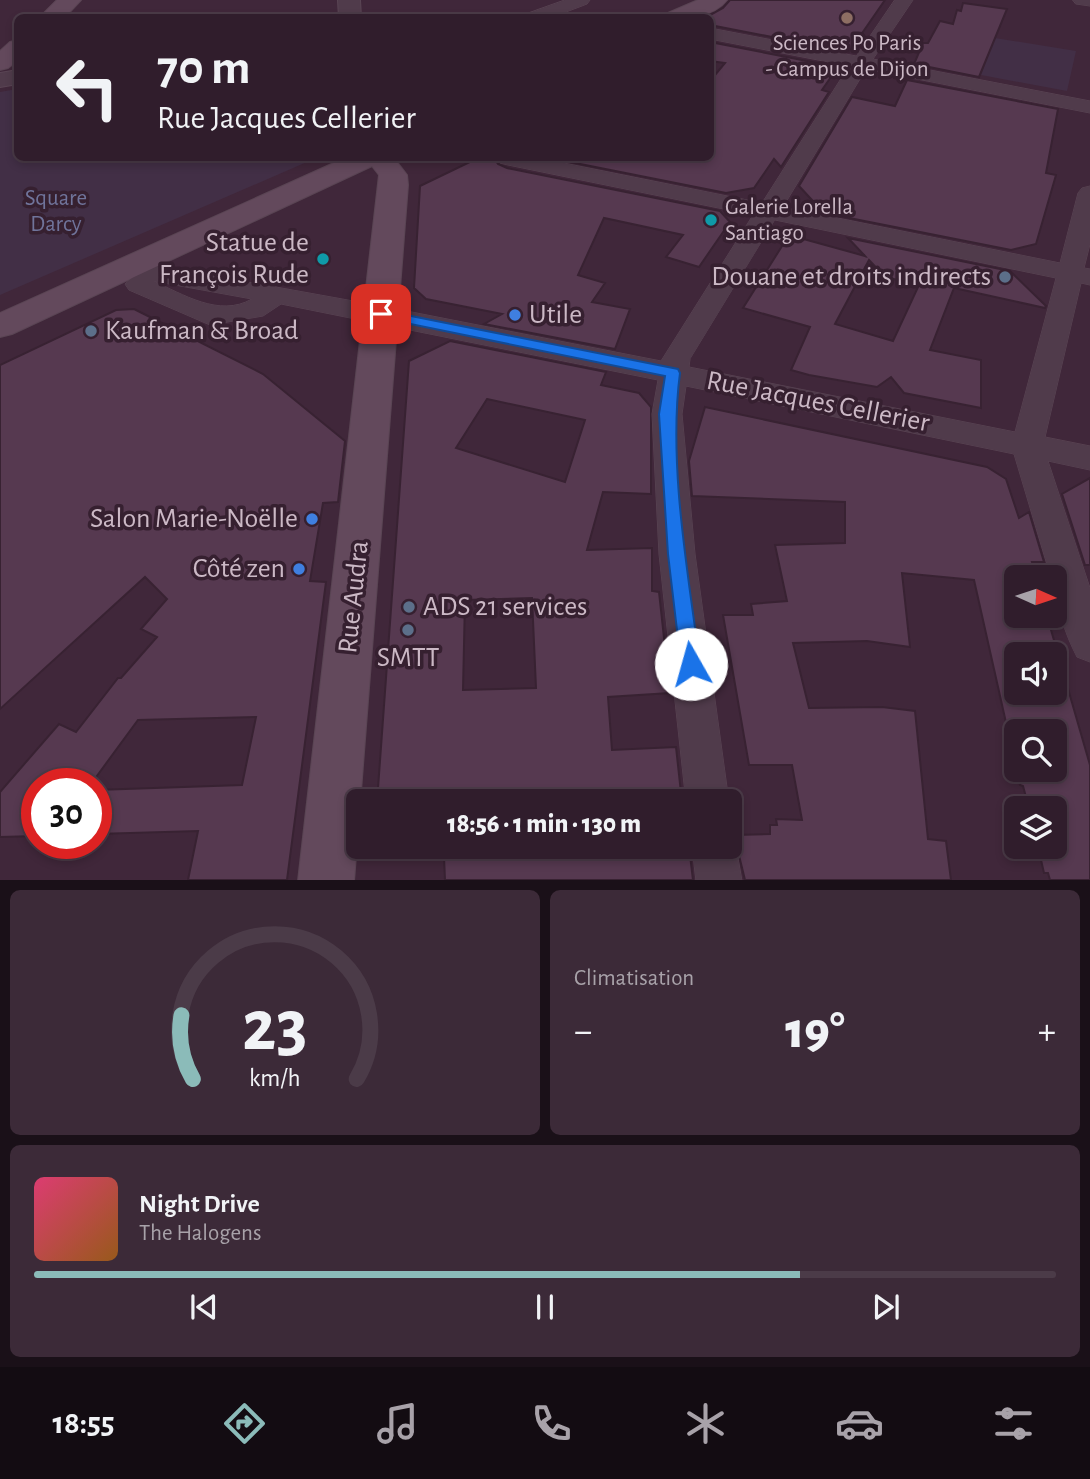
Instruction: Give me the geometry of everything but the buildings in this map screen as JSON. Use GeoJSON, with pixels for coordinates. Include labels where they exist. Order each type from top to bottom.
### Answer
{"type":"FeatureCollection","features":[{"type":"Feature","properties":{"kind":"main road"},"geometry":{"type":"LineString","coordinates":[[54,14],[70,0]]}},
{"type":"Feature","properties":{"kind":"main road"},"geometry":{"type":"LineString","coordinates":[[685,14],[716,0]]}},
{"type":"Feature","properties":{"kind":"main road"},"geometry":{"type":"LineString","coordinates":[[0,63],[14,51]]}},
{"type":"Feature","properties":{"kind":"main road"},"geometry":{"type":"LineString","coordinates":[[0,326],[360,161]]}},
{"type":"Feature","properties":{"kind":"main road","name":"Rue Audra"},"geometry":{"type":"LineString","coordinates":[[338,852],[381,314],[394,185],[393,175],[382,161]]}},
{"type":"Feature","properties":{"kind":"street"},"geometry":{"type":"LineString","coordinates":[[543,14],[581,0]]}},
{"type":"Feature","properties":{"kind":"street"},"geometry":{"type":"LineString","coordinates":[[706,789],[677,554],[667,414],[676,359],[861,62],[904,0]]}},
{"type":"Feature","properties":{"kind":"street"},"geometry":{"type":"LineString","coordinates":[[1082,0],[1090,1]]}},
{"type":"Feature","properties":{"kind":"street"},"geometry":{"type":"LineString","coordinates":[[714,34],[1090,107]]}},
{"type":"Feature","properties":{"kind":"street"},"geometry":{"type":"LineString","coordinates":[[523,161],[1080,275]]}},
{"type":"Feature","properties":{"kind":"street"},"geometry":{"type":"LineString","coordinates":[[1090,193],[1080,275],[1027,444],[1090,646]]}},
{"type":"Feature","properties":{"kind":"street","name":"Rue Jacques Cellerier"},"geometry":{"type":"LineString","coordinates":[[120,271],[210,316],[253,310],[276,296],[381,314],[1090,458]]}},
{"type":"Feature","properties":{"kind":"street"},"geometry":{"type":"LineString","coordinates":[[716,859],[719,880]]}},
{"type":"Feature","properties":{"kind":"green space"},"geometry":{"type":"Polygon","coordinates":[[[995,38],[1076,51],[1067,91],[981,75],[995,38]]]}},
{"type":"Feature","properties":{"kind":"green space","name":"Square Darcy"},"geometry":{"type":"Polygon","coordinates":[[[14,90],[14,161],[309,161],[0,295],[0,92],[14,90]]]}},
{"type":"Feature","properties":{"kind":"place","name":"Sciences Po Paris - Campus de Dijon"},"geometry":{"type":"Point","coordinates":[847,18]}},
{"type":"Feature","properties":{"kind":"place","name":"Galerie Lorella Santiago"},"geometry":{"type":"Point","coordinates":[711,220]}},
{"type":"Feature","properties":{"kind":"place","name":"Statue de François Rude"},"geometry":{"type":"Point","coordinates":[323,259]}},
{"type":"Feature","properties":{"kind":"place","name":"Douane et droits indirects"},"geometry":{"type":"Point","coordinates":[1005,277]}},
{"type":"Feature","properties":{"kind":"place","name":"Utile"},"geometry":{"type":"Point","coordinates":[515,315]}},
{"type":"Feature","properties":{"kind":"place","name":"Kaufman & Broad"},"geometry":{"type":"Point","coordinates":[91,331]}},
{"type":"Feature","properties":{"kind":"place","name":"Salon Marie-Noëlle"},"geometry":{"type":"Point","coordinates":[312,519]}},
{"type":"Feature","properties":{"kind":"place","name":"Côté zen"},"geometry":{"type":"Point","coordinates":[299,569]}},
{"type":"Feature","properties":{"kind":"place","name":"ADS 21 services"},"geometry":{"type":"Point","coordinates":[409,607]}},
{"type":"Feature","properties":{"kind":"place","name":"SMTT"},"geometry":{"type":"Point","coordinates":[408,630]}},
{"type":"Feature","properties":{"kind":"route"},"geometry":{"type":"LineString","coordinates":[[381,314],[673,373],[667,414],[677,554],[691,664]]}}]}
